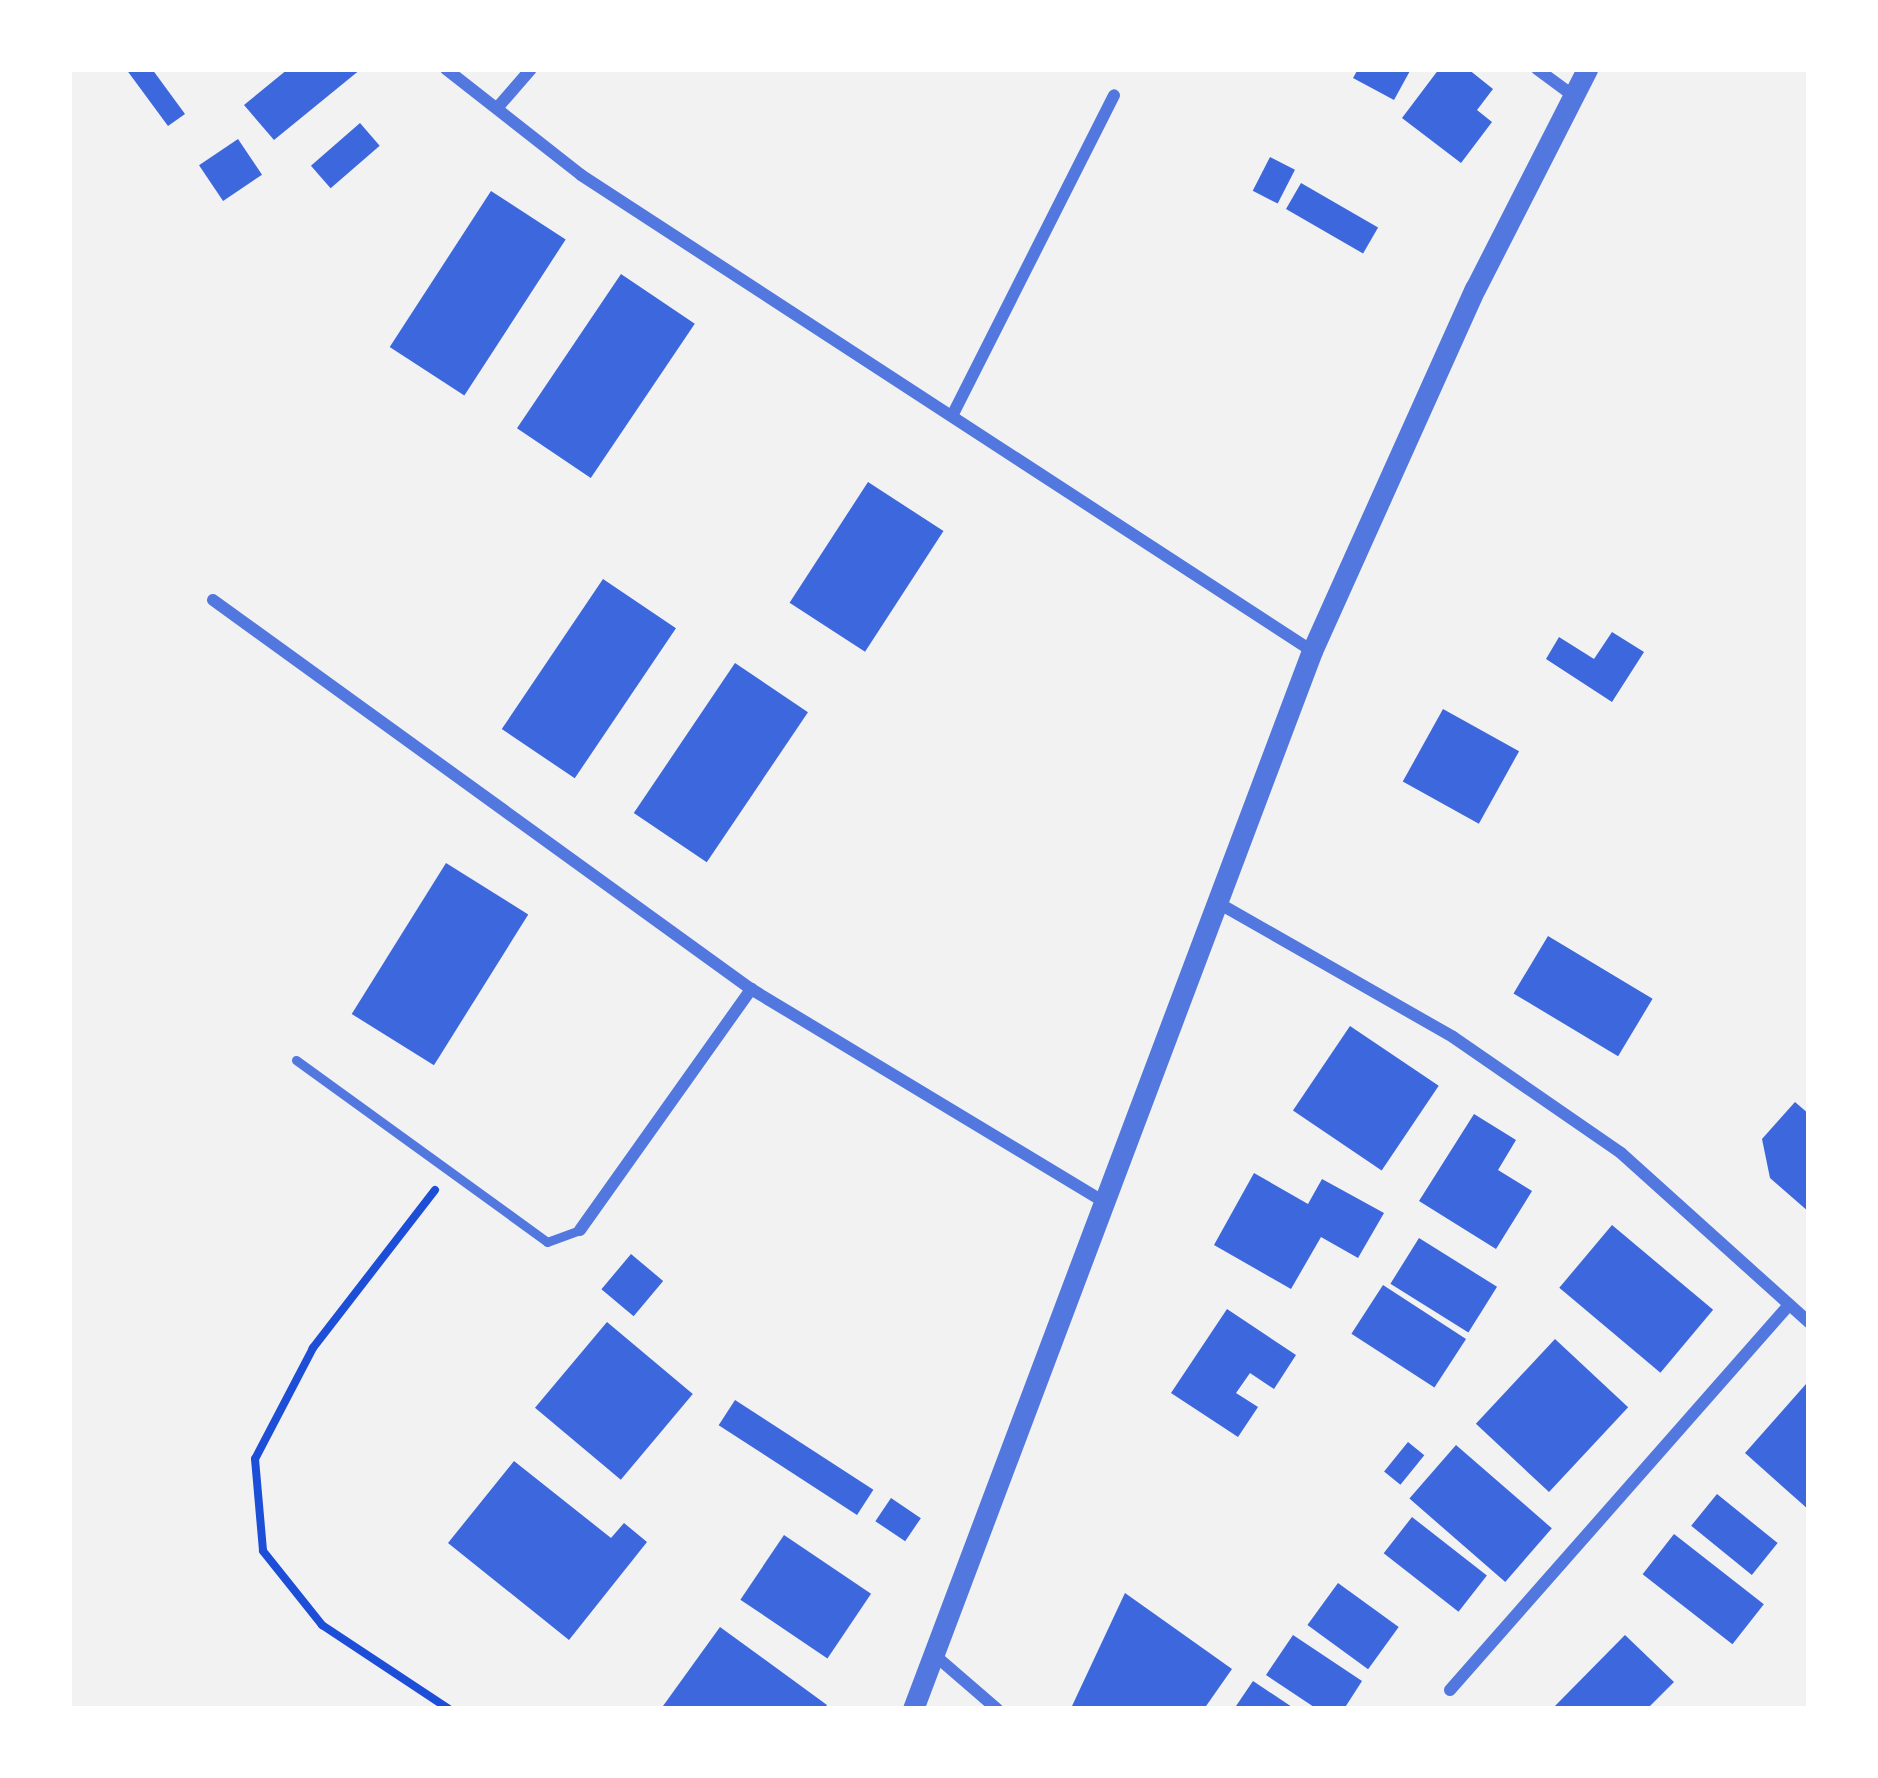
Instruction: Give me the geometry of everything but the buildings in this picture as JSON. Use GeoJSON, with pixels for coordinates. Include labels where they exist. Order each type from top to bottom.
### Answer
{"type":"FeatureCollection","features":[{"type":"Feature","properties":{"kind":"street"},"geometry":{"type":"LineString","coordinates":[[446,69],[581,175],[1312,651]]}},
{"type":"Feature","properties":{"kind":"street"},"geometry":{"type":"LineString","coordinates":[[498,107],[531,69]]}},
{"type":"Feature","properties":{"kind":"street"},"geometry":{"type":"LineString","coordinates":[[1537,69],[1570,94]]}},
{"type":"Feature","properties":{"kind":"street"},"geometry":{"type":"LineString","coordinates":[[913,1709],[938,1658],[1099,1199],[1220,904],[1312,651],[1570,94],[1587,69]]}},
{"type":"Feature","properties":{"kind":"street"},"geometry":{"type":"LineString","coordinates":[[953,414],[1114,95]]}},
{"type":"Feature","properties":{"kind":"street"},"geometry":{"type":"LineString","coordinates":[[213,600],[751,988],[1099,1199]]}},
{"type":"Feature","properties":{"kind":"street"},"geometry":{"type":"LineString","coordinates":[[1220,904],[1453,1036],[1621,1153],[1809,1322]]}},
{"type":"Feature","properties":{"kind":"street"},"geometry":{"type":"LineString","coordinates":[[580,1230],[751,988]]}},
{"type":"Feature","properties":{"kind":"street"},"geometry":{"type":"LineString","coordinates":[[1450,1690],[1789,1305]]}},
{"type":"Feature","properties":{"kind":"street"},"geometry":{"type":"LineString","coordinates":[[938,1658],[997,1709]]}},
{"type":"Feature","properties":{"kind":"lane"},"geometry":{"type":"LineString","coordinates":[[296,1060],[547,1242],[580,1230]]}},
{"type":"Feature","properties":{"kind":"path"},"geometry":{"type":"LineString","coordinates":[[448,1173],[314,1348],[255,1459],[263,1551],[322,1625],[448,1709]]}}]}
